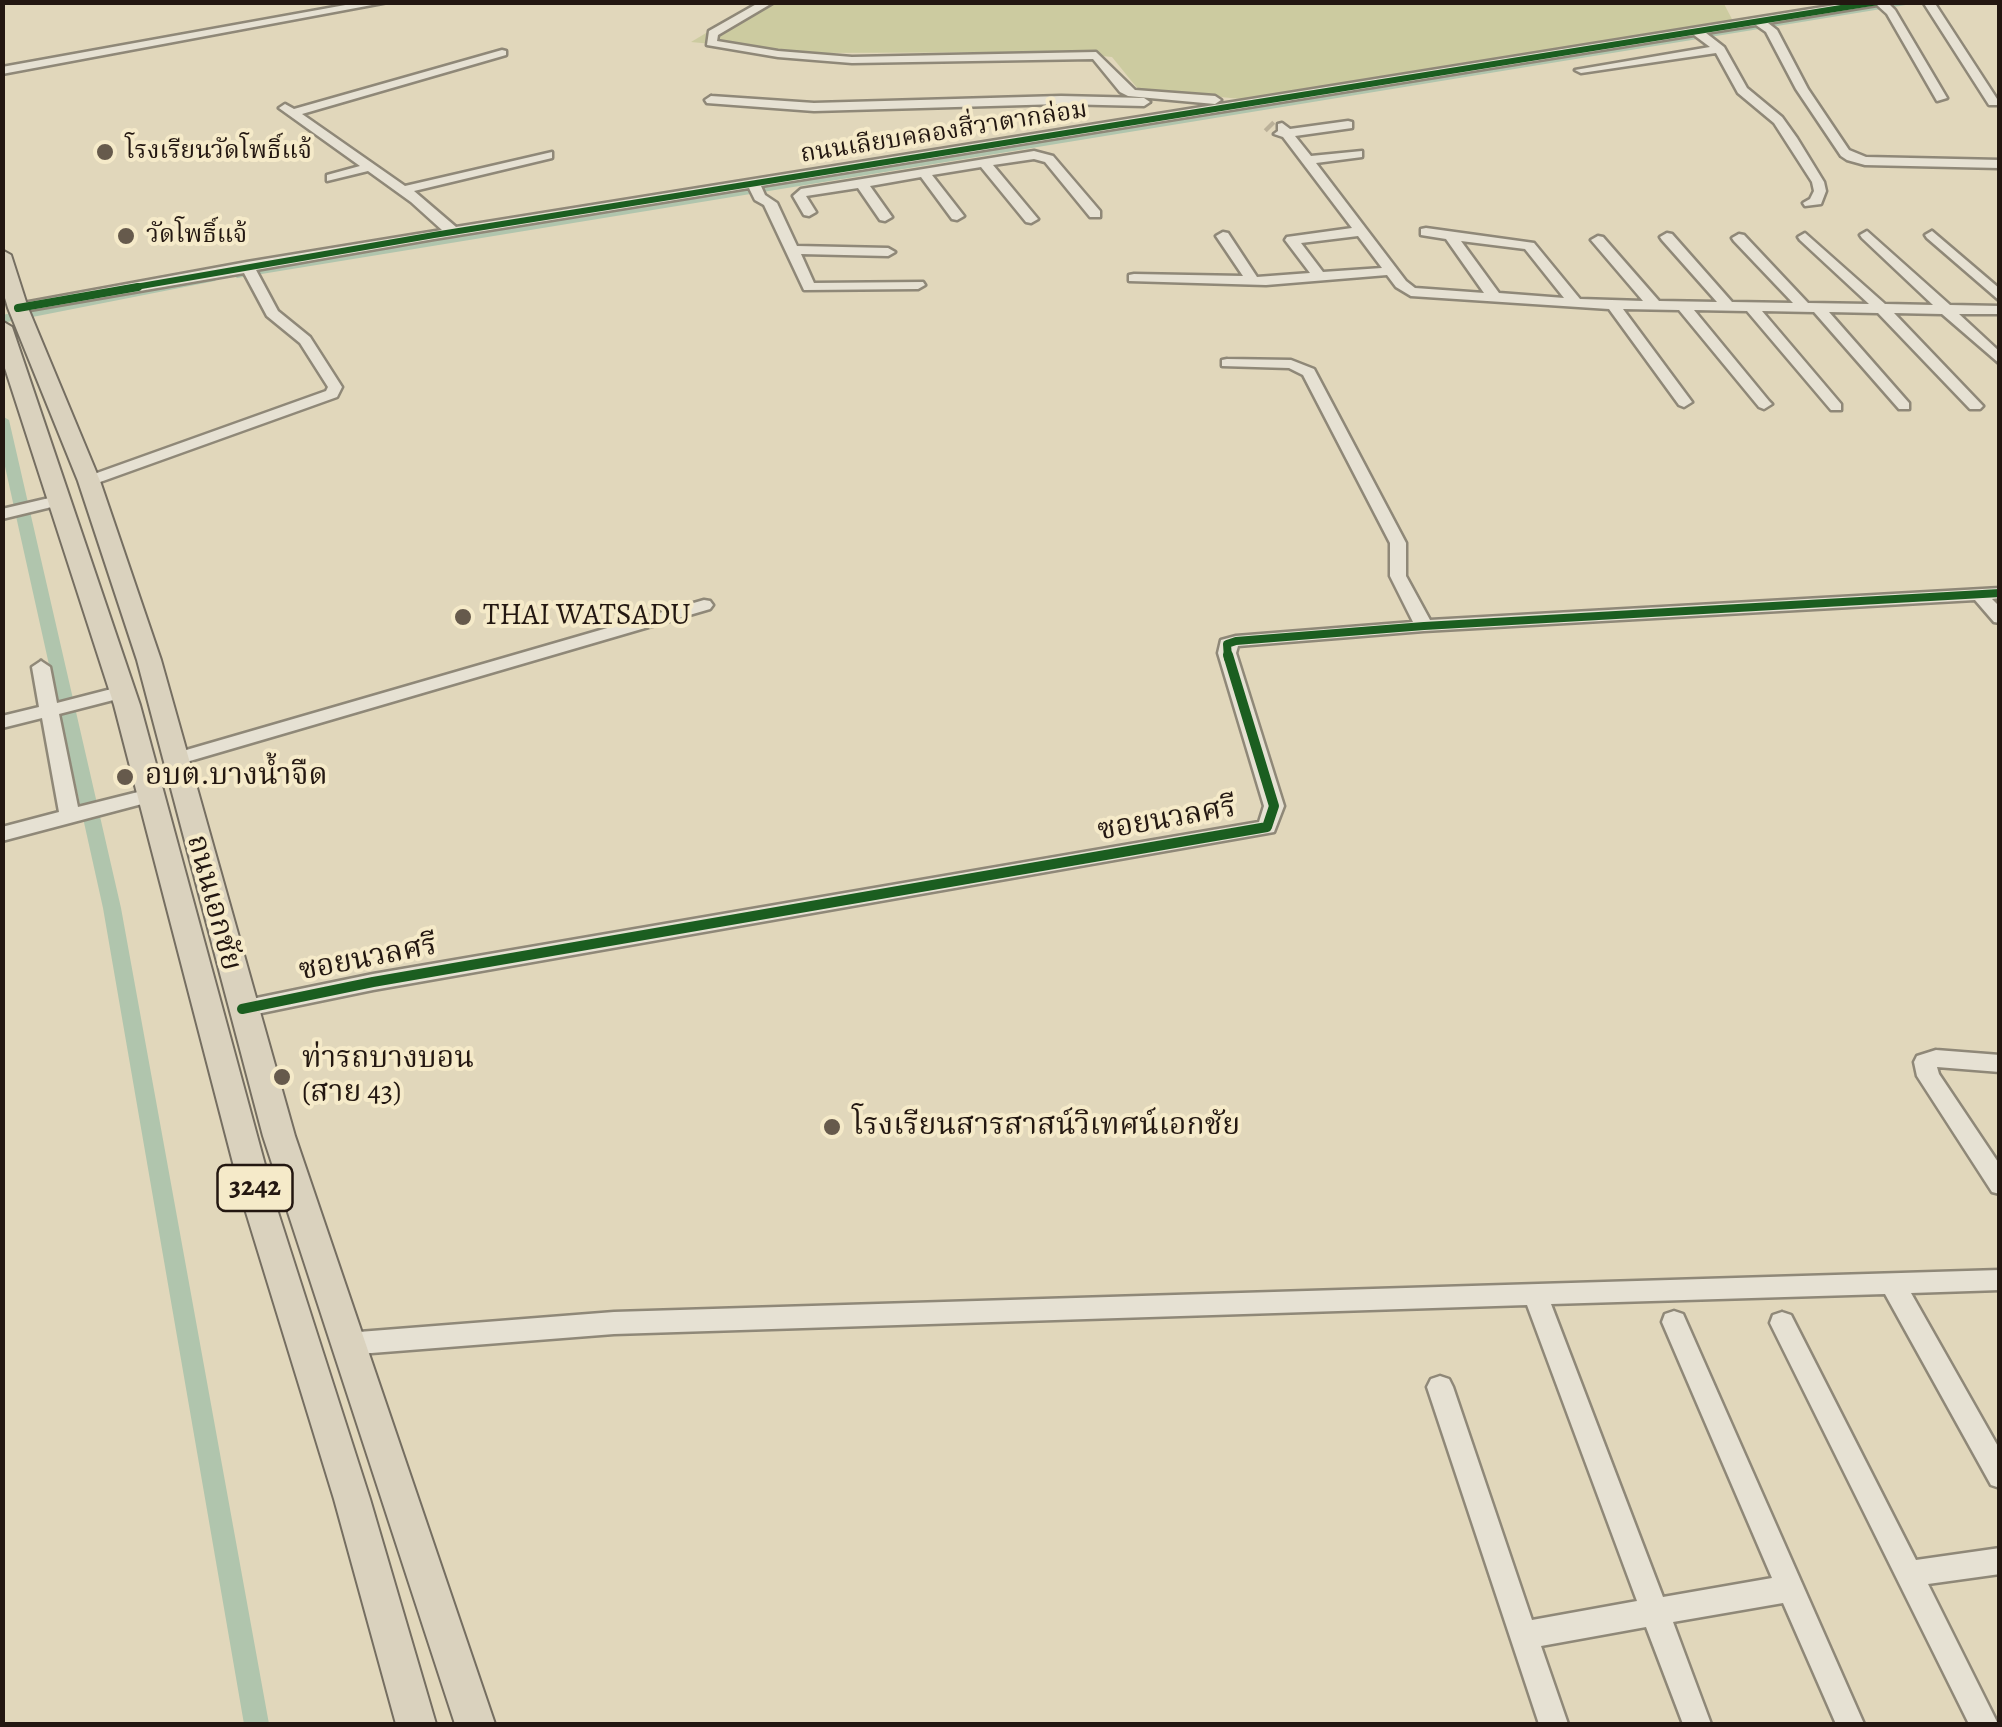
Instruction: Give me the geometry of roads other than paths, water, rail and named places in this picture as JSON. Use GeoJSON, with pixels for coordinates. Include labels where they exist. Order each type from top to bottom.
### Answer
{"type":"FeatureCollection","features":[{"type":"Feature","properties":{"kind":"main road","name":"ถนนเอกชัย"},"geometry":{"type":"LineString","coordinates":[[2,255],[56,502],[123,692],[261,1210],[352,1499],[416,1724]]}},
{"type":"Feature","properties":{"kind":"main road","name":"ถนนเอกชัย"},"geometry":{"type":"LineString","coordinates":[[14,321],[89,481],[142,639],[242,1009],[346,1344],[474,1724]]}},
{"type":"Feature","properties":{"kind":"main road"},"geometry":{"type":"LineString","coordinates":[[108,648],[142,639]]}},
{"type":"Feature","properties":{"kind":"street"},"geometry":{"type":"LineString","coordinates":[[2,71],[383,2]]}},
{"type":"Feature","properties":{"kind":"street"},"geometry":{"type":"LineString","coordinates":[[769,2],[712,33],[710,42],[778,54],[879,61],[1087,54],[1102,58],[1124,89],[1132,93],[1250,104],[1305,160],[1412,292],[1612,305],[2000,310]]}},
{"type":"Feature","properties":{"kind":"street"},"geometry":{"type":"LineString","coordinates":[[1791,2],[1809,14]]}},
{"type":"Feature","properties":{"kind":"street"},"geometry":{"type":"LineString","coordinates":[[1929,3],[1993,102]]}},
{"type":"Feature","properties":{"kind":"street"},"geometry":{"type":"LineString","coordinates":[[1884,6],[1941,98]]}},
{"type":"Feature","properties":{"kind":"street","name":"ถนนเลียบคลองสี่วาตากล่อม"},"geometry":{"type":"LineString","coordinates":[[14,321],[453,232],[949,161],[1250,104],[1709,40],[1809,14],[1884,6]]}},
{"type":"Feature","properties":{"kind":"street"},"geometry":{"type":"LineString","coordinates":[[1765,26],[1844,153],[1865,161],[2000,164]]}},
{"type":"Feature","properties":{"kind":"street"},"geometry":{"type":"LineString","coordinates":[[1582,70],[1709,40],[1742,90],[1778,120],[1818,182],[1820,191],[1810,203]]}},
{"type":"Feature","properties":{"kind":"street"},"geometry":{"type":"LineString","coordinates":[[453,232],[403,190],[288,110],[502,54]]}},
{"type":"Feature","properties":{"kind":"street"},"geometry":{"type":"LineString","coordinates":[[711,100],[814,107],[1061,100],[1250,104]]}},
{"type":"Feature","properties":{"kind":"street"},"geometry":{"type":"LineString","coordinates":[[1277,128],[1348,125]]}},
{"type":"Feature","properties":{"kind":"street"},"geometry":{"type":"LineString","coordinates":[[1305,160],[1358,154]]}},
{"type":"Feature","properties":{"kind":"street"},"geometry":{"type":"LineString","coordinates":[[403,190],[548,156]]}},
{"type":"Feature","properties":{"kind":"street"},"geometry":{"type":"LineString","coordinates":[[810,212],[800,193],[924,173],[949,161],[984,164],[1034,156],[1049,159],[1094,214]]}},
{"type":"Feature","properties":{"kind":"street"},"geometry":{"type":"LineString","coordinates":[[984,164],[1031,220]]}},
{"type":"Feature","properties":{"kind":"street"},"geometry":{"type":"LineString","coordinates":[[332,178],[369,167]]}},
{"type":"Feature","properties":{"kind":"street"},"geometry":{"type":"LineString","coordinates":[[924,173],[956,216]]}},
{"type":"Feature","properties":{"kind":"street"},"geometry":{"type":"LineString","coordinates":[[862,184],[885,217]]}},
{"type":"Feature","properties":{"kind":"street"},"geometry":{"type":"LineString","coordinates":[[757,190],[770,203],[808,287],[918,285]]}},
{"type":"Feature","properties":{"kind":"street"},"geometry":{"type":"LineString","coordinates":[[1320,279],[1292,240],[1363,231]]}},
{"type":"Feature","properties":{"kind":"street"},"geometry":{"type":"LineString","coordinates":[[1426,232],[1529,246],[1576,303]]}},
{"type":"Feature","properties":{"kind":"street"},"geometry":{"type":"LineString","coordinates":[[1867,235],[2000,360]]}},
{"type":"Feature","properties":{"kind":"street"},"geometry":{"type":"LineString","coordinates":[[1932,235],[2000,297]]}},
{"type":"Feature","properties":{"kind":"street"},"geometry":{"type":"LineString","coordinates":[[1223,236],[1253,281]]}},
{"type":"Feature","properties":{"kind":"street"},"geometry":{"type":"LineString","coordinates":[[1451,236],[1496,299]]}},
{"type":"Feature","properties":{"kind":"street"},"geometry":{"type":"LineString","coordinates":[[1667,237],[1729,307]]}},
{"type":"Feature","properties":{"kind":"street"},"geometry":{"type":"LineString","coordinates":[[1805,237],[1882,309],[1974,406]]}},
{"type":"Feature","properties":{"kind":"street"},"geometry":{"type":"LineString","coordinates":[[1739,238],[1812,308],[1904,406]]}},
{"type":"Feature","properties":{"kind":"street"},"geometry":{"type":"LineString","coordinates":[[1598,240],[1654,306]]}},
{"type":"Feature","properties":{"kind":"street"},"geometry":{"type":"LineString","coordinates":[[790,250],[888,252]]}},
{"type":"Feature","properties":{"kind":"street"},"geometry":{"type":"LineString","coordinates":[[89,481],[332,394],[335,387],[305,340],[272,313],[250,271]]}},
{"type":"Feature","properties":{"kind":"street"},"geometry":{"type":"LineString","coordinates":[[1134,278],[1253,281],[1392,271]]}},
{"type":"Feature","properties":{"kind":"street"},"geometry":{"type":"LineString","coordinates":[[1612,305],[1684,402]]}},
{"type":"Feature","properties":{"kind":"street"},"geometry":{"type":"LineString","coordinates":[[1684,307],[1764,404]]}},
{"type":"Feature","properties":{"kind":"street"},"geometry":{"type":"LineString","coordinates":[[1751,308],[1836,407]]}},
{"type":"Feature","properties":{"kind":"street"},"geometry":{"type":"LineString","coordinates":[[1227,363],[1291,364],[1308,372],[1398,543],[1398,576],[1424,626]]}},
{"type":"Feature","properties":{"kind":"street"},"geometry":{"type":"LineString","coordinates":[[2,514],[56,502]]}},
{"type":"Feature","properties":{"kind":"street"},"geometry":{"type":"LineString","coordinates":[[1978,593],[2000,618]]}},
{"type":"Feature","properties":{"kind":"street","name":"ซอยนวลศรี"},"geometry":{"type":"LineString","coordinates":[[242,1009],[373,982],[1268,827],[1274,806],[1227,644],[1236,640],[2000,593]]}},
{"type":"Feature","properties":{"kind":"street"},"geometry":{"type":"LineString","coordinates":[[176,759],[704,605]]}},
{"type":"Feature","properties":{"kind":"street"},"geometry":{"type":"LineString","coordinates":[[41,667],[54,710],[74,817]]}},
{"type":"Feature","properties":{"kind":"street"},"geometry":{"type":"LineString","coordinates":[[2,722],[123,692]]}},
{"type":"Feature","properties":{"kind":"street"},"geometry":{"type":"LineString","coordinates":[[2,834],[150,796]]}},
{"type":"Feature","properties":{"kind":"street"},"geometry":{"type":"LineString","coordinates":[[2000,1064],[1936,1058],[1924,1062],[1928,1076],[2000,1185]]}},
{"type":"Feature","properties":{"kind":"street"},"geometry":{"type":"LineString","coordinates":[[346,1344],[614,1323],[2000,1280]]}},
{"type":"Feature","properties":{"kind":"street"},"geometry":{"type":"LineString","coordinates":[[1892,1283],[2000,1476]]}},
{"type":"Feature","properties":{"kind":"street"},"geometry":{"type":"LineString","coordinates":[[1535,1294],[1697,1724]]}},
{"type":"Feature","properties":{"kind":"street"},"geometry":{"type":"LineString","coordinates":[[1674,1322],[1850,1724]]}},
{"type":"Feature","properties":{"kind":"street"},"geometry":{"type":"LineString","coordinates":[[1782,1323],[1984,1724]]}},
{"type":"Feature","properties":{"kind":"street"},"geometry":{"type":"LineString","coordinates":[[1440,1387],[1553,1724]]}},
{"type":"Feature","properties":{"kind":"street"},"geometry":{"type":"LineString","coordinates":[[1908,1574],[2000,1561]]}},
{"type":"Feature","properties":{"kind":"street"},"geometry":{"type":"LineString","coordinates":[[1524,1636],[1791,1588]]}},
{"type":"Feature","properties":{"kind":"waterway"},"geometry":{"type":"LineString","coordinates":[[237,274],[1920,2]]}},
{"type":"Feature","properties":{"kind":"waterway"},"geometry":{"type":"LineString","coordinates":[[2,319],[211,278]]}},
{"type":"Feature","properties":{"kind":"waterway"},"geometry":{"type":"LineString","coordinates":[[2,420],[112,908],[257,1724]]}},
{"type":"Feature","properties":{"kind":"tunnel"},"geometry":{"type":"LineString","coordinates":[[1268,125],[1271,128]]}},
{"type":"Feature","properties":{"kind":"place","name":"โรงเรียนวัดโพธิ์แจ้"},"geometry":{"type":"Point","coordinates":[105,152]}},
{"type":"Feature","properties":{"kind":"place","name":"วัดโพธิ์แจ้"},"geometry":{"type":"Point","coordinates":[126,236]}},
{"type":"Feature","properties":{"kind":"place","name":"THAI WATSADU"},"geometry":{"type":"Point","coordinates":[463,617]}},
{"type":"Feature","properties":{"kind":"place","name":"อบต.บางน้ำจืด"},"geometry":{"type":"Point","coordinates":[125,777]}},
{"type":"Feature","properties":{"kind":"place","name":"ท่ารถบางบอน (สาย 43)"},"geometry":{"type":"Point","coordinates":[282,1077]}},
{"type":"Feature","properties":{"kind":"place","name":"โรงเรียนสารสาสน์วิเทศน์เอกชัย"},"geometry":{"type":"Point","coordinates":[832,1127]}}]}
